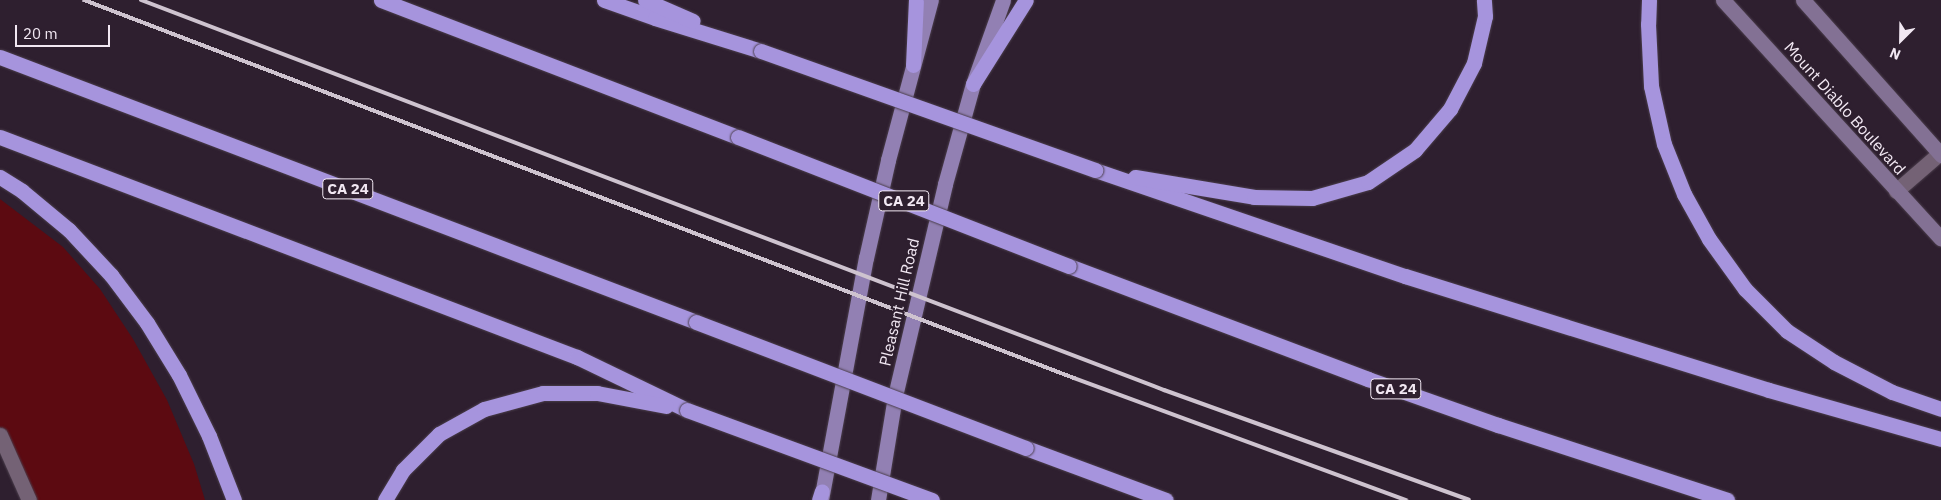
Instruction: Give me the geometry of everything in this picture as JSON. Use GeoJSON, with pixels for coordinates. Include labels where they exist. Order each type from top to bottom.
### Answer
{"type":"FeatureCollection","features":[{"type":"Feature","properties":{"kind":"highway","name":"CA 24"},"geometry":{"type":"LineString","coordinates":[[381,0],[1069,266],[1368,379],[1498,425],[1727,500]]}},
{"type":"Feature","properties":{"kind":"highway"},"geometry":{"type":"LineString","coordinates":[[604,0],[654,18],[761,51],[1095,170],[1404,276],[1769,390],[1941,439]]}},
{"type":"Feature","properties":{"kind":"highway"},"geometry":{"type":"LineString","coordinates":[[645,0],[761,51]]}},
{"type":"Feature","properties":{"kind":"highway"},"geometry":{"type":"LineString","coordinates":[[913,65],[916,0]]}},
{"type":"Feature","properties":{"kind":"highway"},"geometry":{"type":"LineString","coordinates":[[973,84],[1026,0]]}},
{"type":"Feature","properties":{"kind":"highway"},"geometry":{"type":"LineString","coordinates":[[1095,170],[1254,197],[1312,198],[1368,182],[1415,150],[1450,109],[1474,63],[1485,16],[1484,0]]}},
{"type":"Feature","properties":{"kind":"highway"},"geometry":{"type":"LineString","coordinates":[[1649,0],[1648,24],[1651,86],[1664,144],[1684,194],[1709,239],[1746,289],[1787,331],[1834,362],[1892,392],[1941,409]]}},
{"type":"Feature","properties":{"kind":"highway","name":"CA 24"},"geometry":{"type":"LineString","coordinates":[[0,57],[1166,500]]}},
{"type":"Feature","properties":{"kind":"highway"},"geometry":{"type":"LineString","coordinates":[[0,137],[577,357],[687,410],[932,500]]}},
{"type":"Feature","properties":{"kind":"highway"},"geometry":{"type":"LineString","coordinates":[[0,177],[22,191],[69,230],[111,274],[147,323],[179,375],[209,436],[234,500]]}},
{"type":"Feature","properties":{"kind":"highway"},"geometry":{"type":"LineString","coordinates":[[385,500],[402,470],[439,434],[493,407],[543,392],[597,393],[687,410]]}},
{"type":"Feature","properties":{"kind":"main road"},"geometry":{"type":"LineString","coordinates":[[821,497],[866,258],[913,65],[931,0]]}},
{"type":"Feature","properties":{"kind":"main road","name":"Pleasant Hill Road"},"geometry":{"type":"LineString","coordinates":[[878,500],[895,396],[945,184],[973,84],[1003,0]]}},
{"type":"Feature","properties":{"kind":"main road","name":"Mount Diablo Boulevard"},"geometry":{"type":"LineString","coordinates":[[1723,0],[1941,239]]}},
{"type":"Feature","properties":{"kind":"main road"},"geometry":{"type":"LineString","coordinates":[[1803,0],[1940,154]]}},
{"type":"Feature","properties":{"kind":"street"},"geometry":{"type":"LineString","coordinates":[[1896,191],[1940,154]]}},
{"type":"Feature","properties":{"kind":"street"},"geometry":{"type":"LineString","coordinates":[[1,439],[28,500]]}},
{"type":"Feature","properties":{"kind":"shaded area"},"geometry":{"type":"Polygon","coordinates":[[[0,199],[63,247],[100,289],[133,339],[167,400],[194,464],[205,500],[29,500],[0,435],[0,199]]]}},
{"type":"Feature","properties":{"kind":"railway"},"geometry":{"type":"LineString","coordinates":[[84,0],[1074,378],[1406,500]]}},
{"type":"Feature","properties":{"kind":"railway"},"geometry":{"type":"LineString","coordinates":[[141,0],[1164,390],[1469,500]]}}]}
